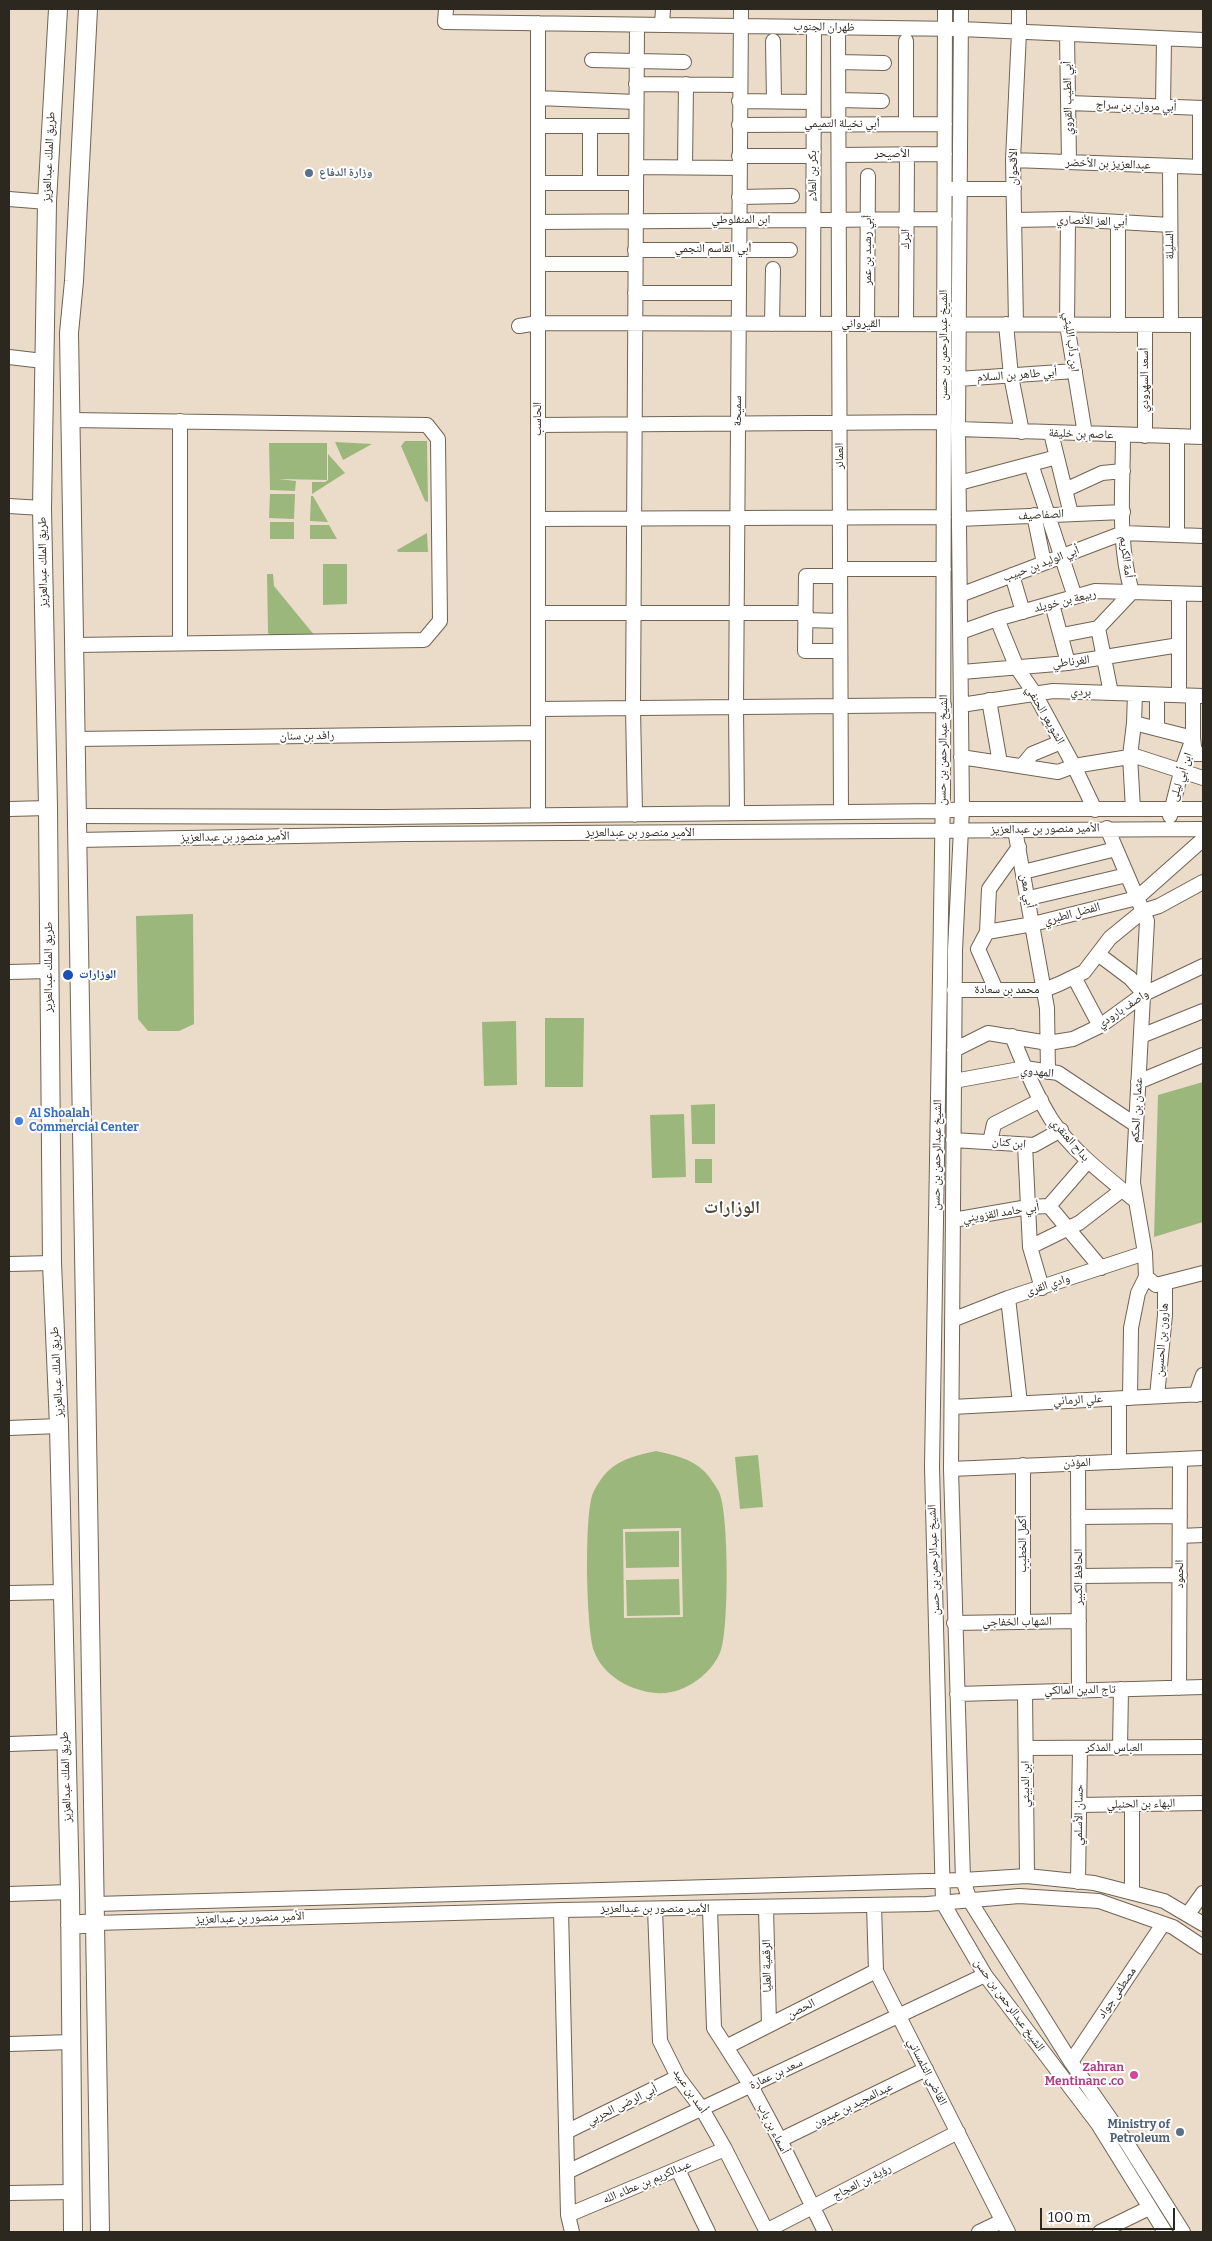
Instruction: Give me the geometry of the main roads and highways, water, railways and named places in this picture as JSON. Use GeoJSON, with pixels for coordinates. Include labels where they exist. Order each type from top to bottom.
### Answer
{"type":"FeatureCollection","features":[{"type":"Feature","properties":{"kind":"main road","name":"طريق الملك عبدالعزيز"},"geometry":{"type":"LineString","coordinates":[[58,9],[47,202],[42,508],[48,808],[52,1263],[59,1426],[70,1892],[73,2232]]}},
{"type":"Feature","properties":{"kind":"main road"},"geometry":{"type":"LineString","coordinates":[[88,9],[74,281],[69,333],[100,2232]]}},
{"type":"Feature","properties":{"kind":"main road"},"geometry":{"type":"LineString","coordinates":[[70,1932],[96,1930]]}},
{"type":"Feature","properties":{"kind":"place","name":"وزارة الدفاع"},"geometry":{"type":"Point","coordinates":[309,173]}},
{"type":"Feature","properties":{"kind":"place","name":"الوزارات"},"geometry":{"type":"Point","coordinates":[68,975]}},
{"type":"Feature","properties":{"kind":"place","name":"Al Shoalah Commercial Center"},"geometry":{"type":"Point","coordinates":[19,1121]}},
{"type":"Feature","properties":{"kind":"place","name":"Zahran Mentinanc .co"},"geometry":{"type":"Point","coordinates":[1134,2075]}},
{"type":"Feature","properties":{"kind":"place","name":"Ministry of Petroleum"},"geometry":{"type":"Point","coordinates":[1180,2132]}},
{"type":"Feature","properties":{"kind":"district","name":"الوزارات"},"geometry":{"type":"Point","coordinates":[732,1208]}}]}
